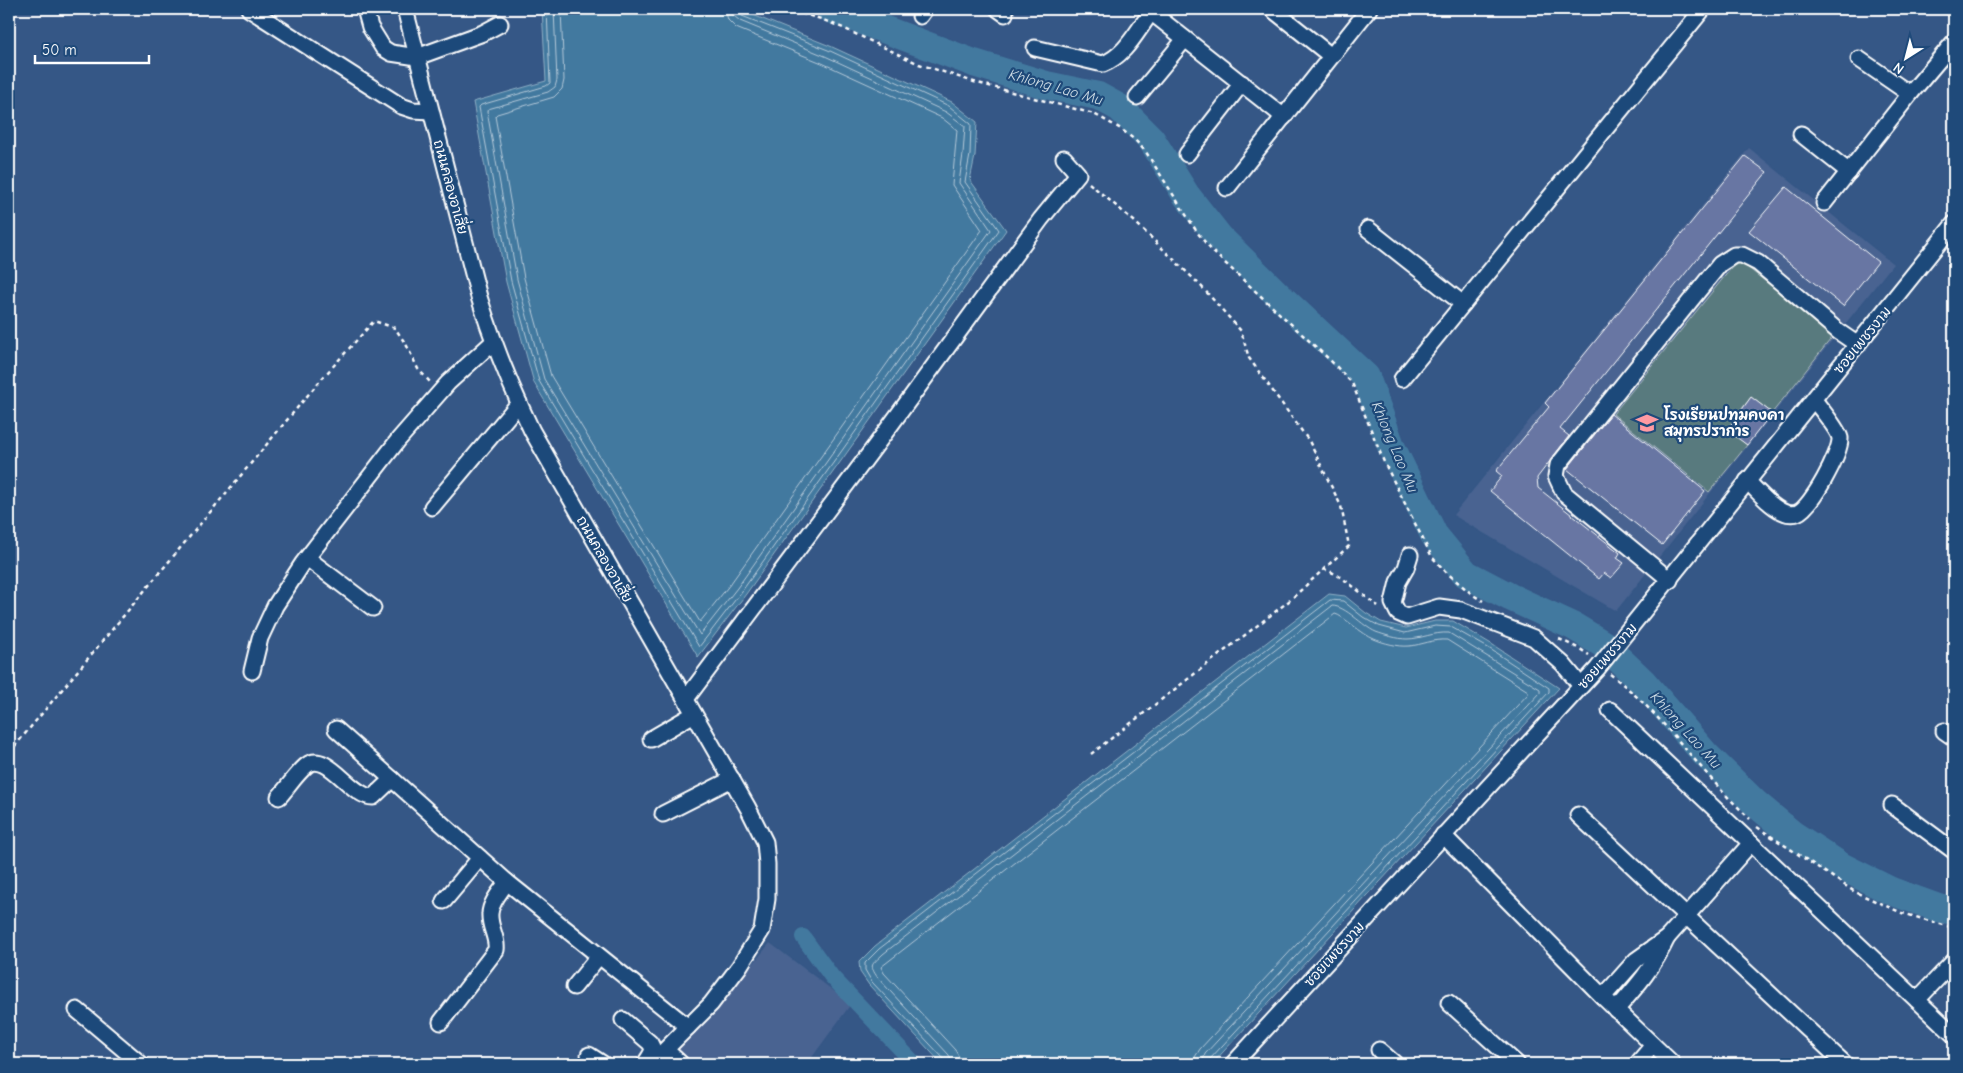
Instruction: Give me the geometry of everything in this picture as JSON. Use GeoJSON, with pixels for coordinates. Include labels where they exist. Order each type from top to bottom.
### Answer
{"type":"FeatureCollection","features":[{"type":"Feature","properties":{"kind":"street"},"geometry":{"type":"LineString","coordinates":[[249,9],[400,106],[413,110],[431,111]]}},
{"type":"Feature","properties":{"kind":"street"},"geometry":{"type":"LineString","coordinates":[[365,9],[370,27],[383,48],[391,53],[417,57],[478,36],[500,24]]}},
{"type":"Feature","properties":{"kind":"street","name":"ถนนคลองอาเสี่ย"},"geometry":{"type":"LineString","coordinates":[[405,9],[493,342],[519,403],[560,482],[732,779],[765,842],[767,898],[762,930],[739,967],[710,1004],[651,1064]]}},
{"type":"Feature","properties":{"kind":"street"},"geometry":{"type":"LineString","coordinates":[[1272,9],[1331,56]]}},
{"type":"Feature","properties":{"kind":"street"},"geometry":{"type":"LineString","coordinates":[[1227,188],[1369,9]]}},
{"type":"Feature","properties":{"kind":"street"},"geometry":{"type":"LineString","coordinates":[[1402,379],[1703,9]]}},
{"type":"Feature","properties":{"kind":"street"},"geometry":{"type":"LineString","coordinates":[[1035,48],[1103,64],[1112,61],[1122,52],[1153,10],[1185,39],[1284,117]]}},
{"type":"Feature","properties":{"kind":"street"},"geometry":{"type":"LineString","coordinates":[[1138,98],[1185,39]]}},
{"type":"Feature","properties":{"kind":"street"},"geometry":{"type":"LineString","coordinates":[[1824,202],[1910,94],[1949,59],[1954,42]]}},
{"type":"Feature","properties":{"kind":"street"},"geometry":{"type":"LineString","coordinates":[[1859,59],[1910,94]]}},
{"type":"Feature","properties":{"kind":"street"},"geometry":{"type":"LineString","coordinates":[[1187,154],[1242,83]]}},
{"type":"Feature","properties":{"kind":"street"},"geometry":{"type":"LineString","coordinates":[[1801,134],[1849,172]]}},
{"type":"Feature","properties":{"kind":"street"},"geometry":{"type":"LineString","coordinates":[[686,699],[865,461],[1041,219],[1078,174],[1064,158]]}},
{"type":"Feature","properties":{"kind":"street","name":"ซอยเพชรงาม"},"geometry":{"type":"LineString","coordinates":[[1234,1064],[1599,666],[1670,580],[1747,481],[1954,224]]}},
{"type":"Feature","properties":{"kind":"street"},"geometry":{"type":"LineString","coordinates":[[1368,230],[1463,304]]}},
{"type":"Feature","properties":{"kind":"street"},"geometry":{"type":"LineString","coordinates":[[1670,580],[1564,493],[1556,476],[1558,465],[1666,328],[1720,264],[1734,255],[1742,255],[1758,263],[1839,332],[1858,345]]}},
{"type":"Feature","properties":{"kind":"street"},"geometry":{"type":"LineString","coordinates":[[252,670],[260,638],[275,606],[307,558],[399,439],[448,383],[493,342]]}},
{"type":"Feature","properties":{"kind":"street"},"geometry":{"type":"LineString","coordinates":[[1747,481],[1777,508],[1787,514],[1797,514],[1806,506],[1833,464],[1840,449],[1840,436],[1814,400]]}},
{"type":"Feature","properties":{"kind":"street"},"geometry":{"type":"LineString","coordinates":[[432,507],[519,403]]}},
{"type":"Feature","properties":{"kind":"street"},"geometry":{"type":"LineString","coordinates":[[1410,555],[1406,568],[1398,582],[1392,603],[1397,611],[1407,617],[1440,606],[1461,610],[1534,638],[1563,664],[1581,686]]}},
{"type":"Feature","properties":{"kind":"street"},"geometry":{"type":"LineString","coordinates":[[307,558],[372,608]]}},
{"type":"Feature","properties":{"kind":"street"},"geometry":{"type":"LineString","coordinates":[[1610,710],[1953,1034]]}},
{"type":"Feature","properties":{"kind":"street"},"geometry":{"type":"LineString","coordinates":[[651,739],[694,714]]}},
{"type":"Feature","properties":{"kind":"street"},"geometry":{"type":"LineString","coordinates":[[336,729],[508,882],[688,1027]]}},
{"type":"Feature","properties":{"kind":"street"},"geometry":{"type":"LineString","coordinates":[[279,797],[307,765],[314,761],[322,762],[367,797],[373,797],[392,779]]}},
{"type":"Feature","properties":{"kind":"street"},"geometry":{"type":"LineString","coordinates":[[663,814],[732,779]]}},
{"type":"Feature","properties":{"kind":"street"},"geometry":{"type":"LineString","coordinates":[[1892,805],[1954,851]]}},
{"type":"Feature","properties":{"kind":"street"},"geometry":{"type":"LineString","coordinates":[[1578,815],[1845,1064]]}},
{"type":"Feature","properties":{"kind":"street"},"geometry":{"type":"LineString","coordinates":[[1443,835],[1653,1045],[1667,1063]]}},
{"type":"Feature","properties":{"kind":"street"},"geometry":{"type":"LineString","coordinates":[[1603,997],[1636,960],[1667,938],[1751,844]]}},
{"type":"Feature","properties":{"kind":"street"},"geometry":{"type":"LineString","coordinates":[[444,901],[480,858]]}},
{"type":"Feature","properties":{"kind":"street"},"geometry":{"type":"LineString","coordinates":[[441,1022],[496,950],[497,944],[489,915],[493,903],[508,882]]}},
{"type":"Feature","properties":{"kind":"street"},"geometry":{"type":"LineString","coordinates":[[1616,1010],[1657,960],[1667,938]]}},
{"type":"Feature","properties":{"kind":"street"},"geometry":{"type":"LineString","coordinates":[[574,987],[599,956]]}},
{"type":"Feature","properties":{"kind":"street"},"geometry":{"type":"LineString","coordinates":[[1917,1000],[1954,961]]}},
{"type":"Feature","properties":{"kind":"street"},"geometry":{"type":"LineString","coordinates":[[1449,1003],[1517,1064]]}},
{"type":"Feature","properties":{"kind":"street"},"geometry":{"type":"LineString","coordinates":[[77,1010],[141,1064]]}},
{"type":"Feature","properties":{"kind":"street"},"geometry":{"type":"LineString","coordinates":[[623,1020],[650,1043],[653,1048],[653,1052],[646,1064]]}},
{"type":"Feature","properties":{"kind":"street"},"geometry":{"type":"LineString","coordinates":[[1637,1064],[1653,1045]]}},
{"type":"Feature","properties":{"kind":"street"},"geometry":{"type":"LineString","coordinates":[[666,1050],[681,1064]]}},
{"type":"Feature","properties":{"kind":"street"},"geometry":{"type":"LineString","coordinates":[[1379,1050],[1395,1064]]}},
{"type":"Feature","properties":{"kind":"street"},"geometry":{"type":"LineString","coordinates":[[589,1055],[603,1064]]}},
{"type":"Feature","properties":{"kind":"path"},"geometry":{"type":"LineString","coordinates":[[786,9],[821,19],[843,28],[919,64],[974,82],[1094,114],[1106,119],[1135,140],[1146,152],[1192,225],[1212,251],[1331,361],[1352,383],[1384,462],[1432,557],[1447,573],[1473,595],[1490,605]]}},
{"type":"Feature","properties":{"kind":"path"},"geometry":{"type":"LineString","coordinates":[[1078,174],[1134,221],[1201,286],[1241,331],[1249,358],[1309,441],[1341,506],[1349,546],[1289,601],[1091,754]]}},
{"type":"Feature","properties":{"kind":"path"},"geometry":{"type":"LineString","coordinates":[[9,753],[318,383],[374,321],[395,328],[418,368],[439,393]]}},
{"type":"Feature","properties":{"kind":"path"},"geometry":{"type":"LineString","coordinates":[[1323,569],[1342,578],[1362,596],[1378,606],[1397,611]]}},
{"type":"Feature","properties":{"kind":"path"},"geometry":{"type":"LineString","coordinates":[[1557,638],[1580,649],[1626,686],[1670,729],[1715,784],[1767,834],[1864,897],[1902,913],[1954,928]]}},
{"type":"Feature","properties":{"kind":"shaded area","name":"โรงเรียนปทุมคงคา สมุทรปราการ"},"geometry":{"type":"Polygon","coordinates":[[[1749,148],[1893,264],[1616,611],[1453,515],[1749,148]]]}},
{"type":"Feature","properties":{"kind":"shaded area"},"geometry":{"type":"Polygon","coordinates":[[[770,943],[851,1004],[807,1064],[664,1064],[713,1013],[770,943]]]}},
{"type":"Feature","properties":{"kind":"green space"},"geometry":{"type":"Polygon","coordinates":[[[1738,260],[1834,335],[1772,413],[1751,397],[1727,429],[1747,445],[1709,492],[1613,414],[1738,260]]]}},
{"type":"Feature","properties":{"kind":"water"},"geometry":{"type":"Polygon","coordinates":[[[542,9],[738,9],[830,46],[952,102],[977,122],[975,156],[970,180],[1006,230],[746,594],[698,657],[534,383],[506,282],[473,102],[546,81],[542,9]]]}},
{"type":"Feature","properties":{"kind":"water"},"geometry":{"type":"Polygon","coordinates":[[[1329,594],[1345,596],[1381,622],[1406,628],[1435,621],[1453,621],[1559,688],[1212,1064],[942,1064],[869,985],[860,972],[859,962],[875,946],[1329,594]]]}},
{"type":"Feature","properties":{"kind":"building"},"geometry":{"type":"Polygon","coordinates":[[[1745,156],[1767,172],[1560,429],[1569,436],[1537,478],[1538,488],[1620,553],[1617,558],[1624,563],[1611,578],[1604,573],[1599,579],[1490,491],[1502,476],[1496,471],[1549,407],[1545,403],[1745,156]]]}},
{"type":"Feature","properties":{"kind":"building"},"geometry":{"type":"Polygon","coordinates":[[[1786,187],[1878,262],[1843,306],[1749,231],[1786,187]]]}},
{"type":"Feature","properties":{"kind":"building"},"geometry":{"type":"Polygon","coordinates":[[[1751,397],[1772,413],[1747,445],[1727,430],[1751,397]]]}},
{"type":"Feature","properties":{"kind":"building"},"geometry":{"type":"Polygon","coordinates":[[[1611,414],[1705,491],[1662,545],[1567,469],[1611,414]]]}},
{"type":"Feature","properties":{"kind":"waterway","name":"Khlong Lao Mu"},"geometry":{"type":"LineString","coordinates":[[830,9],[974,63],[1046,85],[1098,96],[1120,108],[1151,139],[1186,195],[1219,237],[1366,377],[1391,446],[1434,535],[1466,574],[1573,626],[1603,644],[1643,682],[1705,754],[1755,803],[1792,834],[1841,866],[1891,891],[1938,908],[1954,911]]}},
{"type":"Feature","properties":{"kind":"waterway"},"geometry":{"type":"LineString","coordinates":[[803,937],[832,977],[915,1064]]}},
{"type":"Feature","properties":{"kind":"place","name":"โรงเรียนปทุมคงคา สมุทรปราการ"},"geometry":{"type":"Point","coordinates":[1647,423]}}]}
